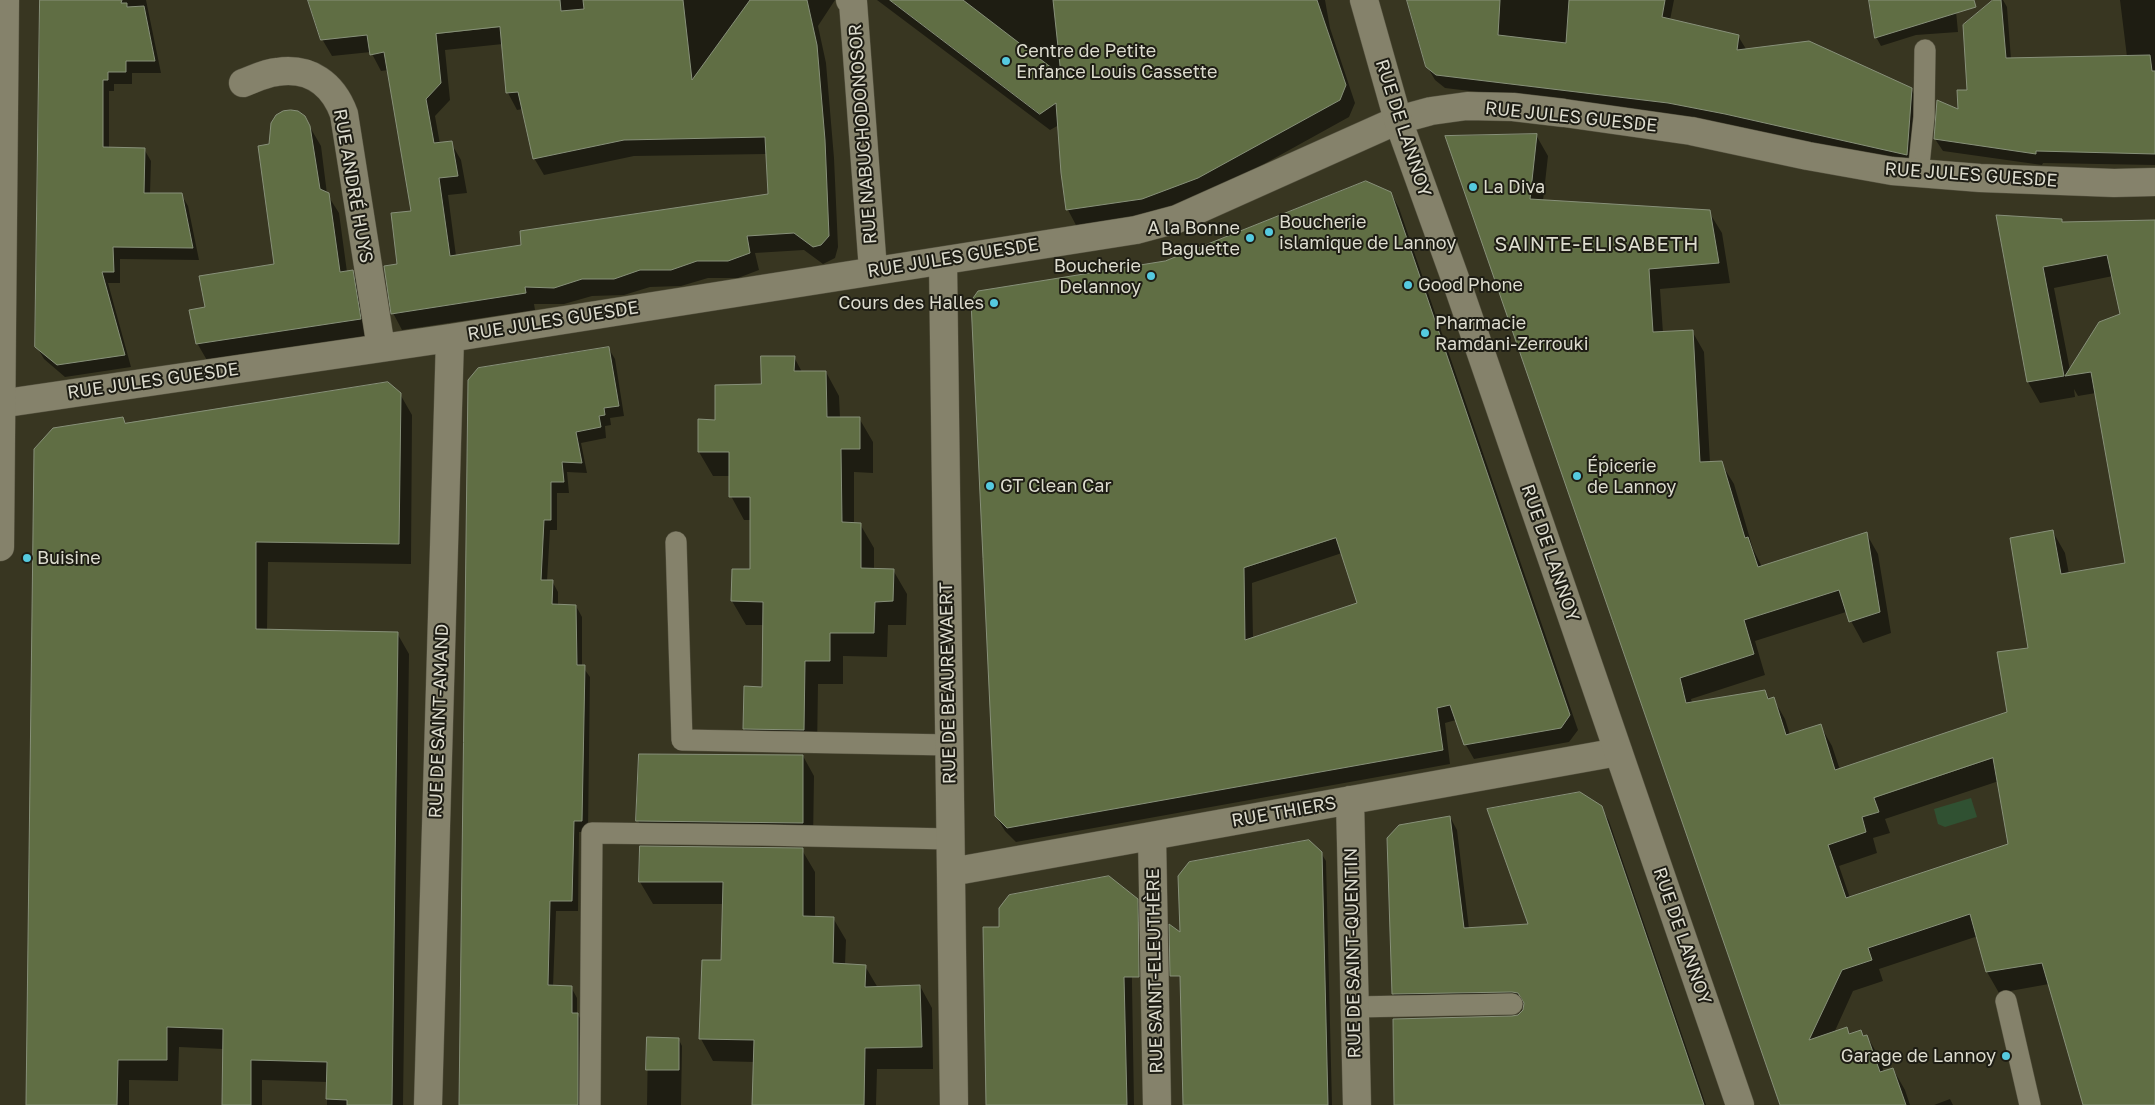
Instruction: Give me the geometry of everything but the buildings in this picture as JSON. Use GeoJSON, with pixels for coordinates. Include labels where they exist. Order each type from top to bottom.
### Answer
{"type":"FeatureCollection","features":[{"type":"Feature","properties":{"kind":"street"},"geometry":{"type":"LineString","coordinates":[[0,547],[5,0]]}},
{"type":"Feature","properties":{"kind":"street","name":"RUE NABUCHODONOSOR"},"geometry":{"type":"LineString","coordinates":[[850,0],[853,2],[873,270]]}},
{"type":"Feature","properties":{"kind":"street","name":"RUE DE LANNOY"},"geometry":{"type":"LineString","coordinates":[[1364,0],[1398,120],[1466,311],[1740,1105]]}},
{"type":"Feature","properties":{"kind":"street","name":"RUE ANDRÉ HUYS"},"geometry":{"type":"LineString","coordinates":[[243,83],[276,72],[300,72],[324,83],[334,92],[344,114],[381,348]]}},
{"type":"Feature","properties":{"kind":"street","name":"RUE JULES GUESDE"},"geometry":{"type":"LineString","coordinates":[[1,404],[51,395],[450,338],[1157,226],[1228,197],[1398,120],[1431,111],[1467,106],[1513,107],[1691,131],[1851,165],[1918,174],[2114,183],[2155,182]]}},
{"type":"Feature","properties":{"kind":"street","name":"RUE DE BEAUREWAERT"},"geometry":{"type":"LineString","coordinates":[[943,261],[954,1105]]}},
{"type":"Feature","properties":{"kind":"street","name":"RUE DE SAINT-AMAND"},"geometry":{"type":"LineString","coordinates":[[428,1105],[450,338]]}},
{"type":"Feature","properties":{"kind":"street","name":"RUE THIERS"},"geometry":{"type":"LineString","coordinates":[[950,872],[1618,752]]}},
{"type":"Feature","properties":{"kind":"street","name":"RUE DE SAINT-QUENTIN"},"geometry":{"type":"LineString","coordinates":[[1350,800],[1356,1105]]}},
{"type":"Feature","properties":{"kind":"street","name":"RUE SAINT-ELEUTHÈRE"},"geometry":{"type":"LineString","coordinates":[[1152,836],[1157,1105]]}},
{"type":"Feature","properties":{"kind":"lane"},"geometry":{"type":"LineString","coordinates":[[1918,174],[1924,116],[1925,50]]}},
{"type":"Feature","properties":{"kind":"lane"},"geometry":{"type":"LineString","coordinates":[[676,542],[682,740],[949,745]]}},
{"type":"Feature","properties":{"kind":"lane"},"geometry":{"type":"LineString","coordinates":[[590,1105],[592,833],[950,839]]}},
{"type":"Feature","properties":{"kind":"lane"},"geometry":{"type":"LineString","coordinates":[[2006,1001],[2030,1105]]}},
{"type":"Feature","properties":{"kind":"lane"},"geometry":{"type":"LineString","coordinates":[[1354,1007],[1512,1004]]}},
{"type":"Feature","properties":{"kind":"shaded area"},"geometry":{"type":"Polygon","coordinates":[[[1971,798],[1977,817],[1945,827],[1938,824],[1934,809],[1971,798]]]}},
{"type":"Feature","properties":{"kind":"place","name":"Centre de Petite Enfance Louis Cassette"},"geometry":{"type":"Point","coordinates":[1006,61]}},
{"type":"Feature","properties":{"kind":"place","name":"La Diva"},"geometry":{"type":"Point","coordinates":[1473,187]}},
{"type":"Feature","properties":{"kind":"place","name":"Boucherie islamique de Lannoy"},"geometry":{"type":"Point","coordinates":[1269,232]}},
{"type":"Feature","properties":{"kind":"place","name":"A la Bonne Baguette"},"geometry":{"type":"Point","coordinates":[1250,238]}},
{"type":"Feature","properties":{"kind":"place","name":"Boucherie Delannoy"},"geometry":{"type":"Point","coordinates":[1151,276]}},
{"type":"Feature","properties":{"kind":"place","name":"Good Phone"},"geometry":{"type":"Point","coordinates":[1408,285]}},
{"type":"Feature","properties":{"kind":"place","name":"Cours des Halles"},"geometry":{"type":"Point","coordinates":[994,303]}},
{"type":"Feature","properties":{"kind":"place","name":"Pharmacie Ramdani-Zerrouki"},"geometry":{"type":"Point","coordinates":[1425,333]}},
{"type":"Feature","properties":{"kind":"place","name":"Épicerie de Lannoy"},"geometry":{"type":"Point","coordinates":[1577,476]}},
{"type":"Feature","properties":{"kind":"place","name":"GT Clean Car"},"geometry":{"type":"Point","coordinates":[990,486]}},
{"type":"Feature","properties":{"kind":"place","name":"Buisine"},"geometry":{"type":"Point","coordinates":[27,558]}},
{"type":"Feature","properties":{"kind":"place","name":"Garage de Lannoy"},"geometry":{"type":"Point","coordinates":[2006,1056]}},
{"type":"Feature","properties":{"kind":"district","name":"SAINTE-ELISABETH"},"geometry":{"type":"Point","coordinates":[1597,245]}}]}
